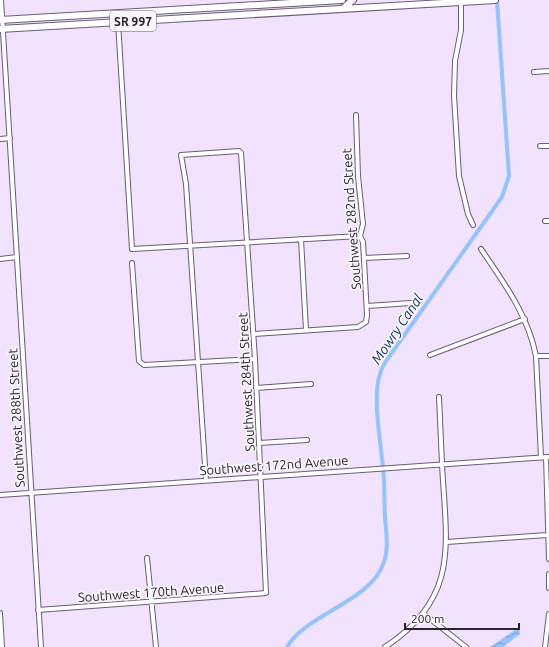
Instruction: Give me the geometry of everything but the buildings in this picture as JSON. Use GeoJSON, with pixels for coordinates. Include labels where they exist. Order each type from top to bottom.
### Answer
{"type":"FeatureCollection","features":[{"type":"Feature","properties":{"kind":"highway","name":"SR 997"},"geometry":{"type":"LineString","coordinates":[[1,20],[342,0]]}},
{"type":"Feature","properties":{"kind":"highway"},"geometry":{"type":"LineString","coordinates":[[342,9],[352,0]]}},
{"type":"Feature","properties":{"kind":"highway","name":"SR 997"},"geometry":{"type":"LineString","coordinates":[[2,29],[494,0]]}},
{"type":"Feature","properties":{"kind":"street","name":"Southwest 288th Street"},"geometry":{"type":"LineString","coordinates":[[1,0],[30,492],[41,647]]}},
{"type":"Feature","properties":{"kind":"street"},"geometry":{"type":"LineString","coordinates":[[461,1],[462,22],[455,61],[454,96],[459,176],[468,214],[473,225]]}},
{"type":"Feature","properties":{"kind":"street"},"geometry":{"type":"LineString","coordinates":[[118,22],[132,249],[360,236]]}},
{"type":"Feature","properties":{"kind":"street"},"geometry":{"type":"LineString","coordinates":[[534,72],[549,71]]}},
{"type":"Feature","properties":{"kind":"street","name":"Southwest 282nd Street"},"geometry":{"type":"LineString","coordinates":[[306,330],[358,327],[366,322],[367,306],[364,258],[360,236],[364,224],[358,176],[356,115]]}},
{"type":"Feature","properties":{"kind":"street"},"geometry":{"type":"LineString","coordinates":[[0,139],[10,138]]}},
{"type":"Feature","properties":{"kind":"street"},"geometry":{"type":"LineString","coordinates":[[540,146],[549,146]]}},
{"type":"Feature","properties":{"kind":"street","name":"Southwest 284th Street"},"geometry":{"type":"LineString","coordinates":[[189,245],[186,184],[181,156],[239,151],[241,153],[254,334],[266,593]]}},
{"type":"Feature","properties":{"kind":"street"},"geometry":{"type":"LineString","coordinates":[[254,334],[306,330],[301,239]]}},
{"type":"Feature","properties":{"kind":"street"},"geometry":{"type":"LineString","coordinates":[[189,245],[206,480]]}},
{"type":"Feature","properties":{"kind":"street"},"geometry":{"type":"LineString","coordinates":[[481,248],[514,298],[534,343],[545,457],[549,559]]}},
{"type":"Feature","properties":{"kind":"street"},"geometry":{"type":"LineString","coordinates":[[364,258],[407,256]]}},
{"type":"Feature","properties":{"kind":"street"},"geometry":{"type":"LineString","coordinates":[[0,258],[17,257]]}},
{"type":"Feature","properties":{"kind":"street"},"geometry":{"type":"LineString","coordinates":[[132,263],[139,361],[144,365],[255,359]]}},
{"type":"Feature","properties":{"kind":"street"},"geometry":{"type":"LineString","coordinates":[[367,306],[411,303]]}},
{"type":"Feature","properties":{"kind":"street"},"geometry":{"type":"LineString","coordinates":[[430,355],[524,319]]}},
{"type":"Feature","properties":{"kind":"street"},"geometry":{"type":"LineString","coordinates":[[536,356],[549,356]]}},
{"type":"Feature","properties":{"kind":"street"},"geometry":{"type":"LineString","coordinates":[[256,388],[311,384]]}},
{"type":"Feature","properties":{"kind":"street"},"geometry":{"type":"LineString","coordinates":[[385,647],[403,635],[424,614],[442,581],[446,561],[447,542],[439,397]]}},
{"type":"Feature","properties":{"kind":"street"},"geometry":{"type":"LineString","coordinates":[[259,444],[307,440]]}},
{"type":"Feature","properties":{"kind":"street","name":"Southwest 172nd Avenue"},"geometry":{"type":"LineString","coordinates":[[0,495],[545,457]]}},
{"type":"Feature","properties":{"kind":"street"},"geometry":{"type":"LineString","coordinates":[[447,542],[547,535]]}},
{"type":"Feature","properties":{"kind":"street"},"geometry":{"type":"LineString","coordinates":[[147,558],[156,647]]}},
{"type":"Feature","properties":{"kind":"street"},"geometry":{"type":"LineString","coordinates":[[549,574],[549,588]]}},
{"type":"Feature","properties":{"kind":"street","name":"Southwest 170th Avenue"},"geometry":{"type":"LineString","coordinates":[[38,610],[266,593]]}},
{"type":"Feature","properties":{"kind":"street"},"geometry":{"type":"LineString","coordinates":[[0,613],[2,647]]}},
{"type":"Feature","properties":{"kind":"street"},"geometry":{"type":"LineString","coordinates":[[424,614],[466,647]]}},
{"type":"Feature","properties":{"kind":"street"},"geometry":{"type":"LineString","coordinates":[[545,647],[549,614]]}},
{"type":"Feature","properties":{"kind":"water"},"geometry":{"type":"Polygon","coordinates":[[[519,627],[520,634],[503,647],[490,647],[519,627]]]}},
{"type":"Feature","properties":{"kind":"waterway","name":"Mowry Canal"},"geometry":{"type":"LineString","coordinates":[[287,647],[296,635],[308,625],[353,597],[366,587],[377,575],[386,557],[387,546],[384,480],[377,408],[380,372],[386,361],[502,197],[509,176],[497,0]]}}]}
